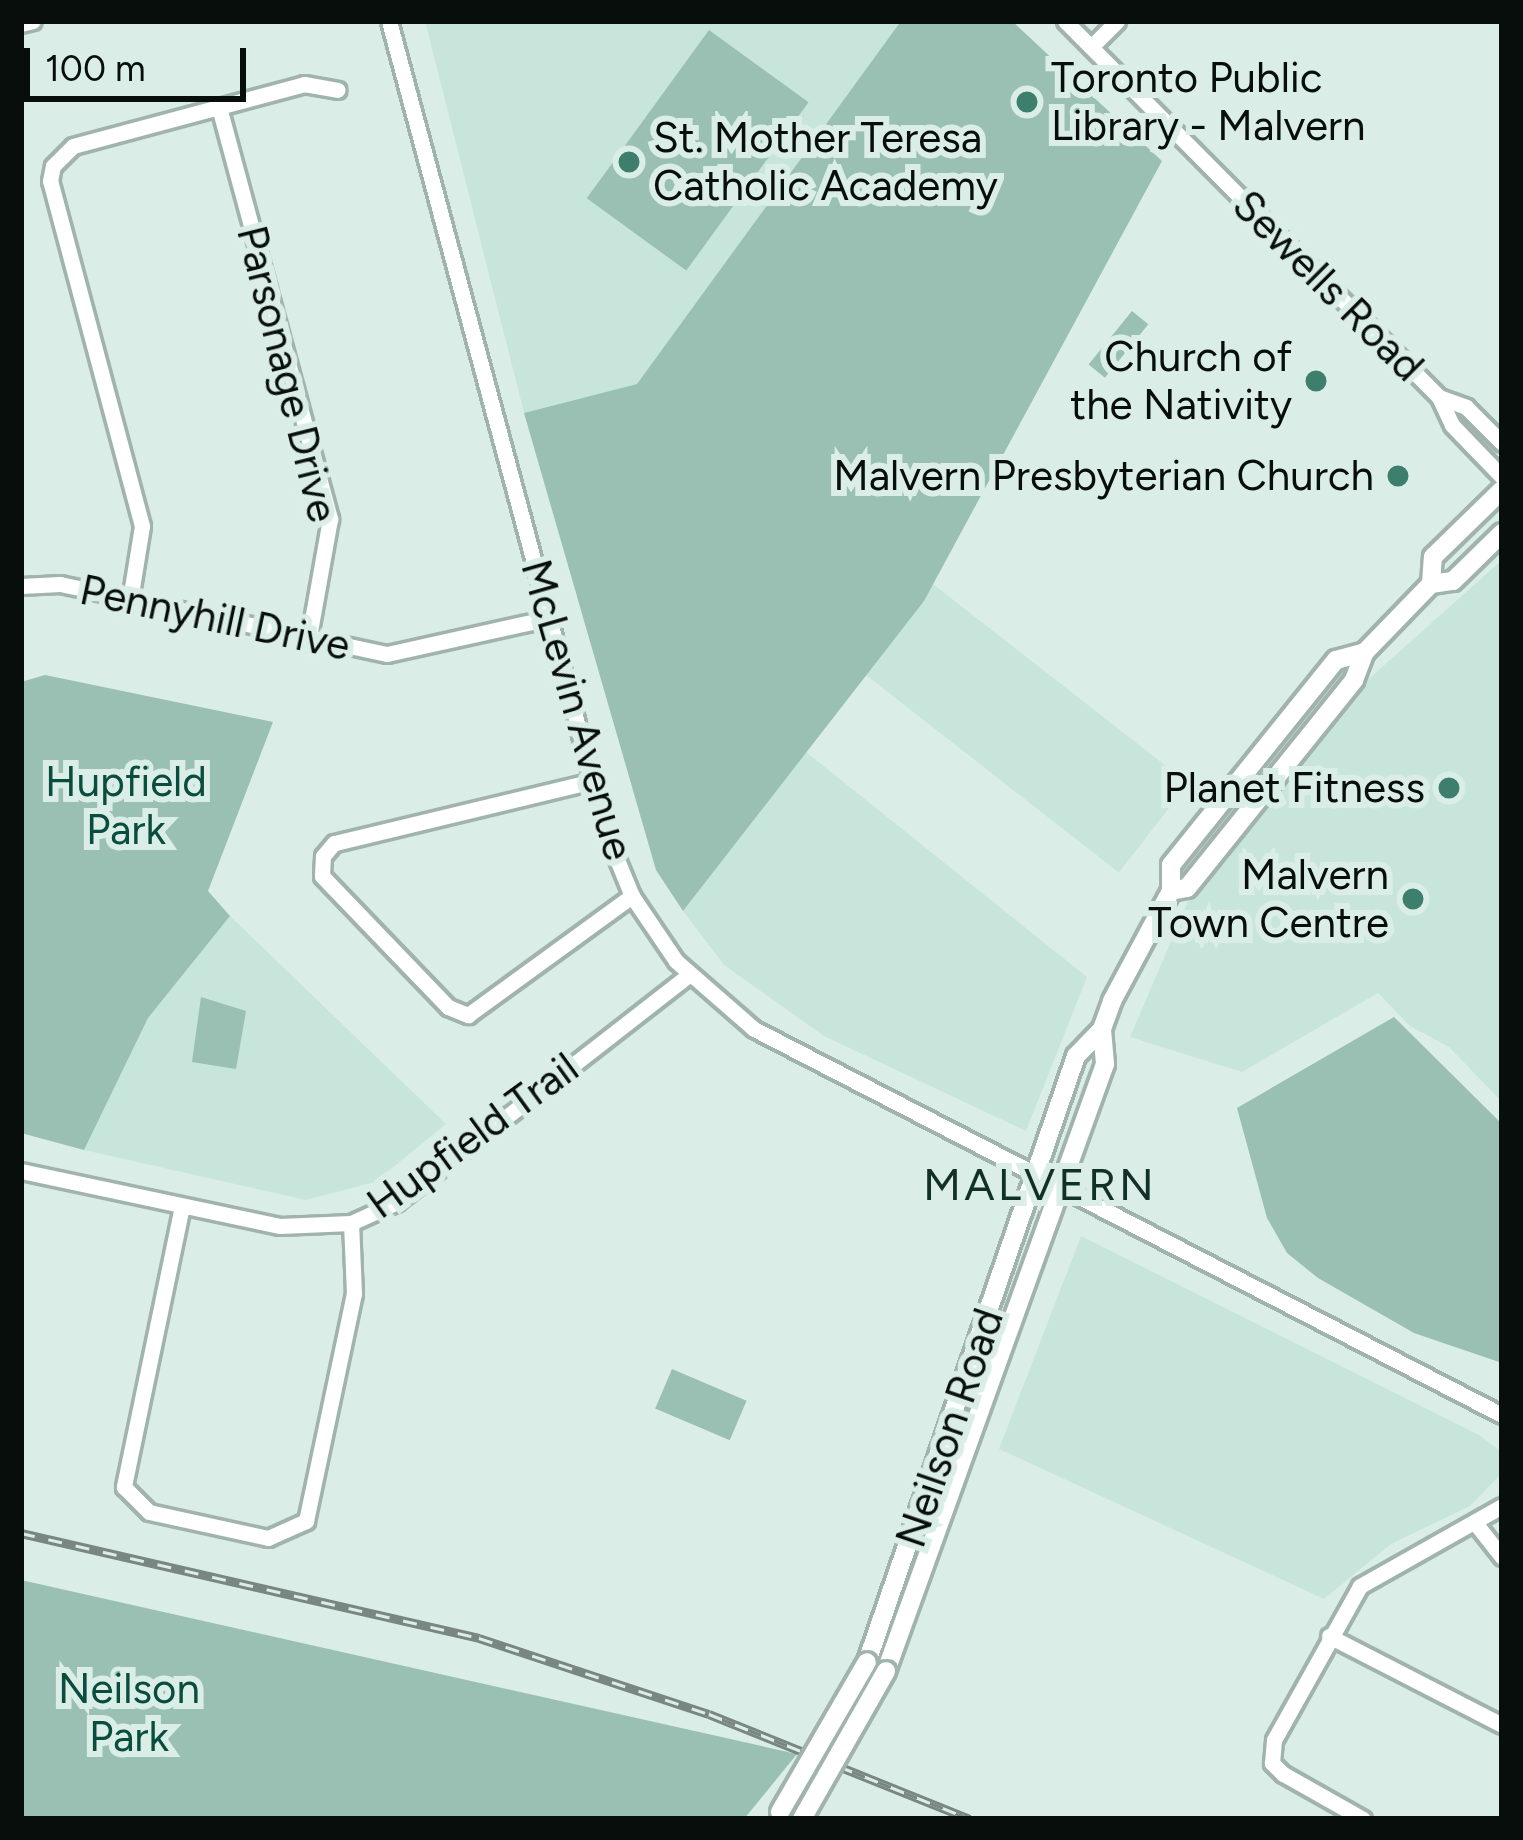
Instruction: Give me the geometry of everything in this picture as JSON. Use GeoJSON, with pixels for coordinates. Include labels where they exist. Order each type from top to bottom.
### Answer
{"type":"FeatureCollection","features":[{"type":"Feature","properties":{"kind":"main road","name":"Neilson Road"},"geometry":{"type":"LineString","coordinates":[[1431,584],[1433,557],[1502,490]]}},
{"type":"Feature","properties":{"kind":"main road","name":"Neilson Road"},"geometry":{"type":"LineString","coordinates":[[1171,891],[1187,888],[1270,777],[1354,680],[1366,652],[1431,584],[1453,581],[1502,533]]}},
{"type":"Feature","properties":{"kind":"main road","name":"Neilson Road"},"geometry":{"type":"LineString","coordinates":[[778,1815],[876,1667],[1076,1056],[1102,1029],[1171,891],[1171,865],[1336,660],[1366,652]]}},
{"type":"Feature","properties":{"kind":"main road"},"geometry":{"type":"LineString","coordinates":[[1251,760],[1270,777]]}},
{"type":"Feature","properties":{"kind":"main road","name":"Neilson Road"},"geometry":{"type":"LineString","coordinates":[[802,1819],[876,1667],[1105,1064],[1102,1029]]}},
{"type":"Feature","properties":{"kind":"street"},"geometry":{"type":"LineString","coordinates":[[21,24],[33,21]]}},
{"type":"Feature","properties":{"kind":"street","name":"McLevin Avenue"},"geometry":{"type":"LineString","coordinates":[[388,21],[592,781],[632,896],[689,975],[754,1029],[1056,1189],[1502,1414]]}},
{"type":"Feature","properties":{"kind":"street","name":"Sewells Road"},"geometry":{"type":"LineString","coordinates":[[1065,21],[1439,397],[1452,425],[1502,477]]}},
{"type":"Feature","properties":{"kind":"street"},"geometry":{"type":"LineString","coordinates":[[1090,46],[1117,21]]}},
{"type":"Feature","properties":{"kind":"street"},"geometry":{"type":"LineString","coordinates":[[130,600],[142,526],[50,181],[56,158],[73,146],[304,84],[337,90]]}},
{"type":"Feature","properties":{"kind":"street","name":"Parsonage Drive"},"geometry":{"type":"LineString","coordinates":[[219,107],[330,519],[308,641]]}},
{"type":"Feature","properties":{"kind":"street","name":"Sewells Road"},"geometry":{"type":"LineString","coordinates":[[1439,397],[1466,407],[1502,442]]}},
{"type":"Feature","properties":{"kind":"street","name":"Pennyhill Drive"},"geometry":{"type":"LineString","coordinates":[[21,586],[60,584],[308,641],[387,654],[549,618]]}},
{"type":"Feature","properties":{"kind":"street"},"geometry":{"type":"LineString","coordinates":[[592,781],[334,843],[322,856],[322,876],[448,1007],[469,1015],[632,896]]}},
{"type":"Feature","properties":{"kind":"street","name":"Hupfield Trail"},"geometry":{"type":"LineString","coordinates":[[21,1171],[280,1226],[351,1222],[398,1202],[689,975]]}},
{"type":"Feature","properties":{"kind":"street"},"geometry":{"type":"LineString","coordinates":[[182,1206],[124,1487],[149,1512],[268,1538],[306,1521],[354,1294],[351,1222]]}},
{"type":"Feature","properties":{"kind":"street"},"geometry":{"type":"LineString","coordinates":[[1363,1819],[1272,1763],[1274,1740],[1329,1636],[1371,1575],[1502,1506]]}},
{"type":"Feature","properties":{"kind":"street"},"geometry":{"type":"LineString","coordinates":[[1475,1524],[1502,1557]]}},
{"type":"Feature","properties":{"kind":"street"},"geometry":{"type":"LineString","coordinates":[[1329,1636],[1502,1725]]}},
{"type":"Feature","properties":{"kind":"shaded area","name":"St. Mother Teresa Catholic Academy"},"geometry":{"type":"Polygon","coordinates":[[[425,21],[901,21],[637,384],[524,413],[425,21]]]}},
{"type":"Feature","properties":{"kind":"shaded area"},"geometry":{"type":"Polygon","coordinates":[[[1502,560],[1502,1102],[1449,1047],[1410,1026],[1378,993],[1242,1072],[1130,1037],[1195,885],[1362,685],[1502,560]]]}},
{"type":"Feature","properties":{"kind":"shaded area"},"geometry":{"type":"Polygon","coordinates":[[[933,584],[1188,783],[1119,873],[863,673],[933,584]]]}},
{"type":"Feature","properties":{"kind":"shaded area"},"geometry":{"type":"Polygon","coordinates":[[[806,752],[1087,977],[1026,1131],[824,1036],[724,965],[683,911],[806,752]]]}},
{"type":"Feature","properties":{"kind":"shaded area"},"geometry":{"type":"Polygon","coordinates":[[[230,916],[446,1124],[375,1182],[306,1200],[84,1150],[148,1018],[230,916]]]}},
{"type":"Feature","properties":{"kind":"shaded area"},"geometry":{"type":"Polygon","coordinates":[[[1081,1236],[1479,1435],[1502,1452],[1502,1473],[1470,1506],[1391,1544],[1324,1599],[999,1449],[1081,1236]]]}},
{"type":"Feature","properties":{"kind":"green space"},"geometry":{"type":"Polygon","coordinates":[[[901,21],[1012,21],[1162,161],[924,601],[683,911],[656,870],[524,413],[637,384],[901,21]]]}},
{"type":"Feature","properties":{"kind":"green space"},"geometry":{"type":"Polygon","coordinates":[[[709,30],[809,102],[686,271],[587,198],[709,30]]]}},
{"type":"Feature","properties":{"kind":"green space"},"geometry":{"type":"Polygon","coordinates":[[[1132,311],[1148,324],[1105,378],[1089,365],[1132,311]]]}},
{"type":"Feature","properties":{"kind":"green space","name":"Hupfield Park"},"geometry":{"type":"Polygon","coordinates":[[[45,675],[273,722],[208,891],[230,916],[148,1018],[84,1150],[21,1133],[21,682],[45,675]]]}},
{"type":"Feature","properties":{"kind":"green space"},"geometry":{"type":"Polygon","coordinates":[[[201,997],[246,1011],[236,1069],[192,1062],[201,997]]]}},
{"type":"Feature","properties":{"kind":"green space"},"geometry":{"type":"Polygon","coordinates":[[[1394,1017],[1502,1124],[1502,1363],[1414,1333],[1318,1278],[1287,1253],[1267,1218],[1237,1108],[1394,1017]]]}},
{"type":"Feature","properties":{"kind":"green space"},"geometry":{"type":"Polygon","coordinates":[[[672,1369],[747,1401],[730,1440],[655,1409],[672,1369]]]}},
{"type":"Feature","properties":{"kind":"green space","name":"Neilson Park"},"geometry":{"type":"Polygon","coordinates":[[[21,1580],[797,1754],[744,1819],[21,1819],[21,1580]]]}},
{"type":"Feature","properties":{"kind":"railway"},"geometry":{"type":"LineString","coordinates":[[21,1533],[479,1638],[709,1714],[970,1819]]}},
{"type":"Feature","properties":{"kind":"place","name":"Toronto Public Library - Malvern"},"geometry":{"type":"Point","coordinates":[1027,102]}},
{"type":"Feature","properties":{"kind":"place","name":"St. Mother Teresa Catholic Academy"},"geometry":{"type":"Point","coordinates":[629,162]}},
{"type":"Feature","properties":{"kind":"place","name":"Church of the Nativity"},"geometry":{"type":"Point","coordinates":[1316,381]}},
{"type":"Feature","properties":{"kind":"place","name":"Malvern Presbyterian Church"},"geometry":{"type":"Point","coordinates":[1398,476]}},
{"type":"Feature","properties":{"kind":"place","name":"Planet Fitness"},"geometry":{"type":"Point","coordinates":[1449,788]}},
{"type":"Feature","properties":{"kind":"place","name":"Malvern Town Centre"},"geometry":{"type":"Point","coordinates":[1413,899]}},
{"type":"Feature","properties":{"kind":"district","name":"MALVERN"},"geometry":{"type":"Point","coordinates":[1040,1185]}}]}
